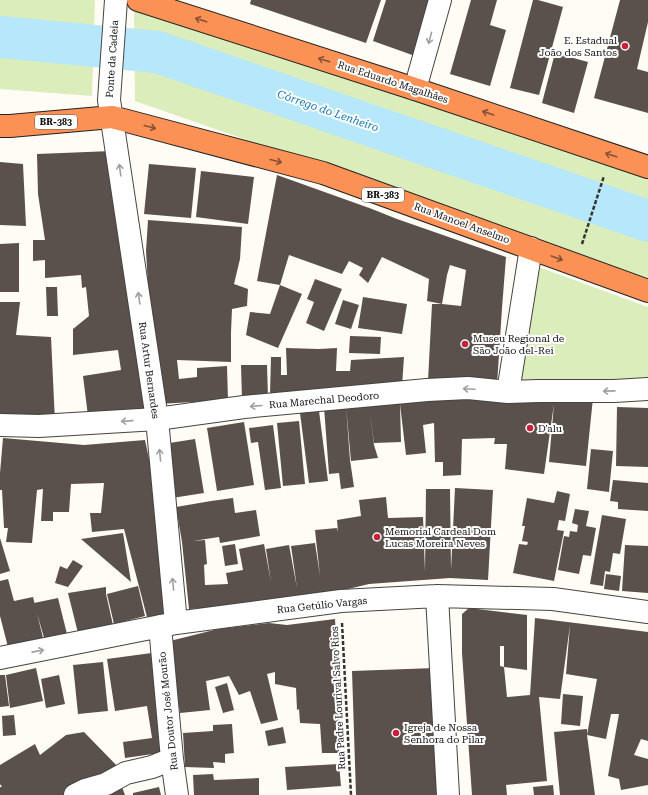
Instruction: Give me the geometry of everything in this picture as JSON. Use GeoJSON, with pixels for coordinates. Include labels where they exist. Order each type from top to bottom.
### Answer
{"type":"FeatureCollection","features":[{"type":"Feature","properties":{"kind":"highway","name":"Rua Eduardo Magalhães"},"geometry":{"type":"LineString","coordinates":[[138,0],[415,89],[648,167]]}},
{"type":"Feature","properties":{"kind":"highway","name":"BR-383"},"geometry":{"type":"LineString","coordinates":[[0,126],[10,126],[111,109]]}},
{"type":"Feature","properties":{"kind":"highway","name":"Rua Manoel Anselmo"},"geometry":{"type":"LineString","coordinates":[[111,109],[323,173],[648,291]]}},
{"type":"Feature","properties":{"kind":"street"},"geometry":{"type":"LineString","coordinates":[[415,89],[440,0]]}},
{"type":"Feature","properties":{"kind":"street","name":"Ponte da Cadeia"},"geometry":{"type":"LineString","coordinates":[[111,109],[116,8]]}},
{"type":"Feature","properties":{"kind":"street","name":"Rua Artur Bernardes"},"geometry":{"type":"LineString","coordinates":[[111,109],[157,419],[168,625]]}},
{"type":"Feature","properties":{"kind":"street"},"geometry":{"type":"LineString","coordinates":[[508,392],[531,248]]}},
{"type":"Feature","properties":{"kind":"street","name":"Rua Marechal Deodoro"},"geometry":{"type":"LineString","coordinates":[[0,425],[39,426],[157,419],[244,407],[428,390],[468,388],[508,392],[614,391],[648,389]]}},
{"type":"Feature","properties":{"kind":"street"},"geometry":{"type":"LineString","coordinates":[[437,596],[448,795]]}},
{"type":"Feature","properties":{"kind":"street","name":"Rua Getúlio Vargas"},"geometry":{"type":"LineString","coordinates":[[0,658],[168,625],[341,601],[437,596],[553,599],[648,612]]}},
{"type":"Feature","properties":{"kind":"street","name":"Rua Doutor José Mourão"},"geometry":{"type":"LineString","coordinates":[[168,625],[172,759],[177,795]]}},
{"type":"Feature","properties":{"kind":"street"},"geometry":{"type":"LineString","coordinates":[[75,795],[85,790],[106,784],[126,773],[152,767],[172,759]]}},
{"type":"Feature","properties":{"kind":"path"},"geometry":{"type":"LineString","coordinates":[[576,265],[611,155]]}},
{"type":"Feature","properties":{"kind":"path","name":"Rua Padre Lourival Salvo Rios"},"geometry":{"type":"LineString","coordinates":[[341,601],[351,795]]}},
{"type":"Feature","properties":{"kind":"green space"},"geometry":{"type":"Polygon","coordinates":[[[0,0],[95,0],[92,96],[0,89],[0,0]]]}},
{"type":"Feature","properties":{"kind":"green space"},"geometry":{"type":"Polygon","coordinates":[[[137,0],[648,169],[648,278],[519,235],[135,101],[134,11],[137,0]]]}},
{"type":"Feature","properties":{"kind":"green space"},"geometry":{"type":"Polygon","coordinates":[[[533,265],[648,307],[648,378],[514,388],[533,265]]]}},
{"type":"Feature","properties":{"kind":"building"},"geometry":{"type":"Polygon","coordinates":[[[251,0],[381,0],[366,43],[250,4],[251,0]]]}},
{"type":"Feature","properties":{"kind":"building"},"geometry":{"type":"Polygon","coordinates":[[[386,0],[434,0],[415,56],[373,41],[386,0]]]}},
{"type":"Feature","properties":{"kind":"building"},"geometry":{"type":"Polygon","coordinates":[[[471,0],[497,0],[490,25],[506,30],[490,86],[450,74],[471,0]]]}},
{"type":"Feature","properties":{"kind":"building"},"geometry":{"type":"Polygon","coordinates":[[[533,0],[563,7],[539,95],[510,88],[533,0]]]}},
{"type":"Feature","properties":{"kind":"building","name":"E. Estadual João dos Santos"},"geometry":{"type":"Polygon","coordinates":[[[620,0],[648,0],[648,22],[637,69],[648,72],[648,113],[594,98],[620,0]]]}},
{"type":"Feature","properties":{"kind":"building"},"geometry":{"type":"Polygon","coordinates":[[[555,53],[588,62],[574,113],[542,103],[555,53]]]}},
{"type":"Feature","properties":{"kind":"building"},"geometry":{"type":"Polygon","coordinates":[[[112,151],[146,408],[88,416],[83,376],[121,370],[118,350],[73,355],[73,329],[89,316],[86,287],[82,288],[81,275],[45,278],[45,260],[33,261],[33,240],[45,240],[38,194],[37,154],[112,151]]]}},
{"type":"Feature","properties":{"kind":"building"},"geometry":{"type":"Polygon","coordinates":[[[0,162],[23,164],[26,226],[0,225],[0,162]]]}},
{"type":"Feature","properties":{"kind":"building"},"geometry":{"type":"Polygon","coordinates":[[[149,164],[196,168],[191,218],[144,214],[149,164]]]}},
{"type":"Feature","properties":{"kind":"building"},"geometry":{"type":"Polygon","coordinates":[[[201,171],[254,177],[248,224],[196,217],[201,171]]]}},
{"type":"Feature","properties":{"kind":"building"},"geometry":{"type":"Polygon","coordinates":[[[277,175],[506,257],[497,385],[428,381],[432,304],[442,304],[427,301],[429,279],[382,257],[368,283],[359,275],[363,268],[349,261],[342,274],[289,255],[280,285],[257,281],[277,175]],[[450,265],[442,304],[461,306],[466,270],[450,265]]]}},
{"type":"Feature","properties":{"kind":"building"},"geometry":{"type":"Polygon","coordinates":[[[148,220],[242,227],[240,259],[234,284],[248,289],[247,306],[232,309],[231,362],[177,360],[179,379],[197,377],[197,368],[227,366],[228,400],[158,404],[146,251],[148,220]]]}},
{"type":"Feature","properties":{"kind":"building"},"geometry":{"type":"Polygon","coordinates":[[[19,243],[19,292],[0,292],[0,244],[19,243]]]}},
{"type":"Feature","properties":{"kind":"building"},"geometry":{"type":"Polygon","coordinates":[[[315,279],[342,289],[324,331],[306,323],[314,302],[307,299],[315,279]]]}},
{"type":"Feature","properties":{"kind":"building"},"geometry":{"type":"Polygon","coordinates":[[[280,285],[302,294],[278,348],[246,335],[250,312],[270,314],[280,285]]]}},
{"type":"Feature","properties":{"kind":"building"},"geometry":{"type":"Polygon","coordinates":[[[46,287],[57,287],[58,316],[47,316],[46,287]]]}},
{"type":"Feature","properties":{"kind":"building"},"geometry":{"type":"Polygon","coordinates":[[[363,297],[407,304],[402,334],[358,328],[363,297]]]}},
{"type":"Feature","properties":{"kind":"building"},"geometry":{"type":"Polygon","coordinates":[[[343,300],[359,305],[351,329],[335,324],[343,300]]]}},
{"type":"Feature","properties":{"kind":"building"},"geometry":{"type":"Polygon","coordinates":[[[0,302],[20,302],[16,335],[51,337],[55,422],[0,417],[0,302]]]}},
{"type":"Feature","properties":{"kind":"building"},"geometry":{"type":"Polygon","coordinates":[[[350,336],[381,337],[380,354],[349,353],[350,336]]]}},
{"type":"Feature","properties":{"kind":"building"},"geometry":{"type":"Polygon","coordinates":[[[286,348],[337,348],[336,371],[350,371],[351,360],[404,357],[402,386],[270,395],[271,357],[281,357],[281,375],[287,375],[286,348]]]}},
{"type":"Feature","properties":{"kind":"building"},"geometry":{"type":"Polygon","coordinates":[[[241,365],[267,365],[268,398],[242,399],[241,365]]]}},
{"type":"Feature","properties":{"kind":"building"},"geometry":{"type":"Polygon","coordinates":[[[454,396],[593,398],[586,466],[549,462],[554,404],[544,474],[505,469],[507,444],[494,444],[495,438],[462,439],[461,475],[443,476],[443,462],[435,462],[434,423],[423,425],[426,453],[406,455],[400,404],[401,442],[374,443],[370,412],[374,445],[378,458],[351,461],[346,406],[454,396]]]}},
{"type":"Feature","properties":{"kind":"building"},"geometry":{"type":"Polygon","coordinates":[[[346,406],[350,460],[354,487],[341,489],[339,473],[329,474],[324,407],[346,406]]]}},
{"type":"Feature","properties":{"kind":"building"},"geometry":{"type":"Polygon","coordinates":[[[617,407],[648,408],[648,467],[616,466],[617,407]]]}},
{"type":"Feature","properties":{"kind":"building"},"geometry":{"type":"Polygon","coordinates":[[[319,411],[328,481],[309,483],[300,413],[319,411]]]}},
{"type":"Feature","properties":{"kind":"building"},"geometry":{"type":"Polygon","coordinates":[[[299,421],[305,484],[283,486],[277,423],[299,421]]]}},
{"type":"Feature","properties":{"kind":"building"},"geometry":{"type":"Polygon","coordinates":[[[244,422],[254,485],[217,491],[207,428],[244,422]]]}},
{"type":"Feature","properties":{"kind":"building"},"geometry":{"type":"Polygon","coordinates":[[[273,425],[281,488],[265,490],[258,442],[251,443],[249,428],[273,425]]]}},
{"type":"Feature","properties":{"kind":"building"},"geometry":{"type":"Polygon","coordinates":[[[3,438],[84,445],[145,440],[153,478],[171,613],[147,617],[124,529],[92,532],[90,513],[101,513],[104,483],[71,484],[69,512],[53,512],[53,521],[41,521],[43,489],[37,490],[32,543],[6,542],[8,528],[4,528],[2,490],[0,490],[3,438]]]}},
{"type":"Feature","properties":{"kind":"building"},"geometry":{"type":"Polygon","coordinates":[[[195,439],[204,493],[172,498],[163,444],[195,439]]]}},
{"type":"Feature","properties":{"kind":"building"},"geometry":{"type":"Polygon","coordinates":[[[591,449],[613,451],[609,492],[587,489],[591,449]]]}},
{"type":"Feature","properties":{"kind":"building"},"geometry":{"type":"Polygon","coordinates":[[[613,480],[648,483],[648,511],[618,509],[618,502],[610,501],[613,480]]]}},
{"type":"Feature","properties":{"kind":"building"},"geometry":{"type":"Polygon","coordinates":[[[455,488],[493,490],[488,580],[450,578],[369,584],[344,590],[247,606],[189,609],[182,542],[176,507],[233,498],[235,513],[256,510],[260,536],[220,543],[219,537],[193,541],[205,540],[207,564],[204,565],[205,585],[228,584],[226,573],[243,570],[239,549],[264,544],[271,582],[266,549],[289,545],[297,588],[291,546],[315,543],[320,576],[315,530],[337,528],[338,532],[337,520],[361,516],[359,500],[386,497],[388,518],[423,517],[425,572],[426,489],[450,489],[451,570],[455,488]]]}},
{"type":"Feature","properties":{"kind":"building"},"geometry":{"type":"Polygon","coordinates":[[[557,491],[570,494],[565,521],[559,520],[557,530],[564,531],[554,581],[513,573],[519,544],[527,545],[528,542],[522,541],[525,526],[522,526],[527,498],[554,503],[557,491]]]}},
{"type":"Feature","properties":{"kind":"building"},"geometry":{"type":"Polygon","coordinates":[[[575,509],[589,511],[586,526],[596,528],[591,556],[583,555],[579,574],[558,570],[564,536],[569,537],[570,531],[577,532],[578,525],[572,523],[575,509]]]}},
{"type":"Feature","properties":{"kind":"building"},"geometry":{"type":"Polygon","coordinates":[[[602,515],[626,519],[620,554],[613,553],[610,572],[605,571],[603,586],[590,584],[602,515]]]}},
{"type":"Feature","properties":{"kind":"building"},"geometry":{"type":"Polygon","coordinates":[[[123,533],[131,582],[81,539],[123,533]]]}},
{"type":"Feature","properties":{"kind":"building"},"geometry":{"type":"Polygon","coordinates":[[[0,538],[10,571],[0,574],[0,538]]]}},
{"type":"Feature","properties":{"kind":"building"},"geometry":{"type":"Polygon","coordinates":[[[235,544],[238,564],[225,566],[222,546],[235,544]]]}},
{"type":"Feature","properties":{"kind":"building"},"geometry":{"type":"Polygon","coordinates":[[[625,545],[648,546],[648,593],[622,591],[625,545]]]}},
{"type":"Feature","properties":{"kind":"building"},"geometry":{"type":"Polygon","coordinates":[[[73,560],[83,566],[68,587],[55,583],[60,566],[67,569],[73,560]]]}},
{"type":"Feature","properties":{"kind":"building"},"geometry":{"type":"Polygon","coordinates":[[[606,574],[621,576],[619,591],[604,589],[606,574]]]}},
{"type":"Feature","properties":{"kind":"building"},"geometry":{"type":"Polygon","coordinates":[[[8,579],[14,601],[33,597],[44,642],[9,651],[0,616],[0,581],[8,579]]]}},
{"type":"Feature","properties":{"kind":"building"},"geometry":{"type":"Polygon","coordinates":[[[138,586],[145,616],[114,624],[107,594],[138,586]]]}},
{"type":"Feature","properties":{"kind":"building"},"geometry":{"type":"Polygon","coordinates":[[[106,587],[106,594],[113,625],[78,633],[68,593],[106,587]]]}},
{"type":"Feature","properties":{"kind":"building"},"geometry":{"type":"Polygon","coordinates":[[[58,598],[67,634],[45,641],[34,603],[58,598]]]}},
{"type":"Feature","properties":{"kind":"building"},"geometry":{"type":"Polygon","coordinates":[[[469,608],[527,615],[527,670],[504,667],[507,697],[530,695],[535,618],[648,632],[648,741],[641,739],[634,755],[648,759],[648,785],[621,790],[619,779],[608,776],[619,714],[611,714],[606,739],[587,735],[597,679],[566,674],[570,625],[560,699],[539,697],[547,781],[506,785],[507,795],[472,795],[462,653],[462,614],[469,608]],[[500,646],[500,666],[504,667],[504,646],[500,646]]]}},
{"type":"Feature","properties":{"kind":"building"},"geometry":{"type":"Polygon","coordinates":[[[335,619],[340,707],[339,753],[322,753],[320,724],[300,723],[299,709],[297,710],[296,688],[275,684],[275,672],[267,674],[278,720],[261,724],[250,691],[239,695],[229,676],[206,681],[210,710],[180,713],[170,641],[218,629],[269,623],[287,625],[335,619]]]}},
{"type":"Feature","properties":{"kind":"building"},"geometry":{"type":"Polygon","coordinates":[[[159,652],[174,751],[125,758],[123,742],[152,738],[147,706],[115,711],[107,659],[159,652]]]}},
{"type":"Feature","properties":{"kind":"building"},"geometry":{"type":"Polygon","coordinates":[[[103,662],[108,711],[78,714],[73,665],[103,662]]]}},
{"type":"Feature","properties":{"kind":"building"},"geometry":{"type":"Polygon","coordinates":[[[36,668],[43,701],[10,708],[6,675],[36,668]]]}},
{"type":"Feature","properties":{"kind":"building","name":"Igreja de Nossa Senhora do Pilar"},"geometry":{"type":"Polygon","coordinates":[[[435,668],[439,795],[356,795],[352,671],[435,668]]]}},
{"type":"Feature","properties":{"kind":"building"},"geometry":{"type":"Polygon","coordinates":[[[0,675],[5,675],[9,706],[0,707],[0,675]]]}},
{"type":"Feature","properties":{"kind":"building"},"geometry":{"type":"Polygon","coordinates":[[[59,675],[65,704],[46,708],[41,679],[59,675]]]}},
{"type":"Feature","properties":{"kind":"building"},"geometry":{"type":"Polygon","coordinates":[[[227,683],[234,710],[223,713],[215,687],[227,683]]]}},
{"type":"Feature","properties":{"kind":"building"},"geometry":{"type":"Polygon","coordinates":[[[563,694],[583,696],[580,726],[561,724],[563,694]]]}},
{"type":"Feature","properties":{"kind":"building"},"geometry":{"type":"Polygon","coordinates":[[[14,715],[16,735],[3,736],[2,716],[14,715]]]}},
{"type":"Feature","properties":{"kind":"building"},"geometry":{"type":"Polygon","coordinates":[[[232,724],[234,753],[225,754],[225,763],[213,762],[214,768],[185,767],[183,733],[213,731],[213,725],[232,724]]]}},
{"type":"Feature","properties":{"kind":"building"},"geometry":{"type":"Polygon","coordinates":[[[283,727],[286,743],[268,746],[265,731],[283,727]]]}},
{"type":"Feature","properties":{"kind":"building"},"geometry":{"type":"Polygon","coordinates":[[[587,729],[595,795],[560,795],[554,732],[587,729]]]}},
{"type":"Feature","properties":{"kind":"building"},"geometry":{"type":"Polygon","coordinates":[[[84,732],[122,771],[68,795],[0,795],[0,787],[2,787],[0,784],[0,765],[35,744],[40,755],[66,735],[84,732]]]}},
{"type":"Feature","properties":{"kind":"building"},"geometry":{"type":"Polygon","coordinates":[[[339,764],[341,786],[287,790],[285,767],[339,764]]]}},
{"type":"Feature","properties":{"kind":"building"},"geometry":{"type":"Polygon","coordinates":[[[213,774],[214,780],[259,778],[259,795],[194,795],[193,775],[213,774]]]}},
{"type":"Feature","properties":{"kind":"building"},"geometry":{"type":"Polygon","coordinates":[[[553,785],[554,795],[534,795],[533,787],[553,785]]]}},
{"type":"Feature","properties":{"kind":"building"},"geometry":{"type":"Polygon","coordinates":[[[122,787],[125,795],[108,795],[107,793],[122,787]]]}},
{"type":"Feature","properties":{"kind":"building"},"geometry":{"type":"Polygon","coordinates":[[[159,787],[161,795],[133,795],[133,793],[159,787]]]}},
{"type":"Feature","properties":{"kind":"waterway","name":"Córrego do Lenheiro"},"geometry":{"type":"LineString","coordinates":[[0,37],[157,52],[648,221]]}},
{"type":"Feature","properties":{"kind":"place","name":"E. Estadual João dos Santos"},"geometry":{"type":"Point","coordinates":[625,46]}},
{"type":"Feature","properties":{"kind":"place","name":"Museu Regional de São João del-Rei"},"geometry":{"type":"Point","coordinates":[465,344]}},
{"type":"Feature","properties":{"kind":"place","name":"D'alu"},"geometry":{"type":"Point","coordinates":[530,428]}},
{"type":"Feature","properties":{"kind":"place","name":"Memorial Cardeal Dom Lucas Moreira Neves"},"geometry":{"type":"Point","coordinates":[377,537]}},
{"type":"Feature","properties":{"kind":"place","name":"Igreja de Nossa Senhora do Pilar"},"geometry":{"type":"Point","coordinates":[396,733]}}]}
